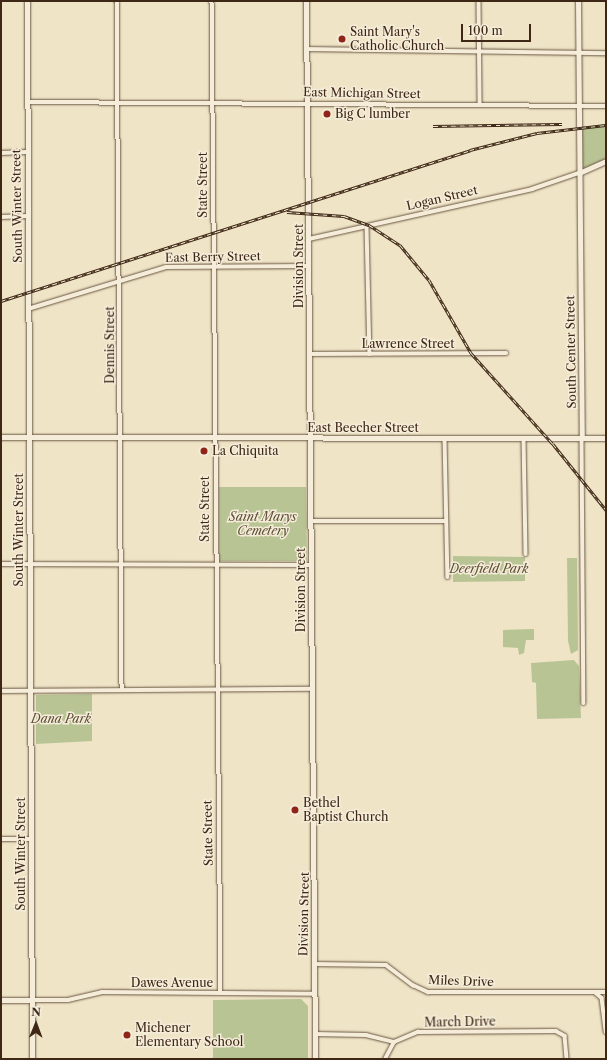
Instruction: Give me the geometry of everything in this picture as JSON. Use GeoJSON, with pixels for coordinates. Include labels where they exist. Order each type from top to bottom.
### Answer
{"type":"FeatureCollection","features":[{"type":"Feature","properties":{"kind":"street","name":"South Winter Street"},"geometry":{"type":"LineString","coordinates":[[27,1],[26,152],[32,1059]]}},
{"type":"Feature","properties":{"kind":"street","name":"Dennis Street"},"geometry":{"type":"LineString","coordinates":[[117,1],[122,690]]}},
{"type":"Feature","properties":{"kind":"street","name":"State Street"},"geometry":{"type":"LineString","coordinates":[[212,1],[216,690],[221,993]]}},
{"type":"Feature","properties":{"kind":"street","name":"Division Street"},"geometry":{"type":"LineString","coordinates":[[306,1],[315,1059]]}},
{"type":"Feature","properties":{"kind":"street"},"geometry":{"type":"LineString","coordinates":[[479,1],[480,105]]}},
{"type":"Feature","properties":{"kind":"street","name":"South Center Street"},"geometry":{"type":"LineString","coordinates":[[578,1],[584,703]]}},
{"type":"Feature","properties":{"kind":"street"},"geometry":{"type":"LineString","coordinates":[[307,49],[606,53]]}},
{"type":"Feature","properties":{"kind":"street","name":"East Michigan Street"},"geometry":{"type":"LineString","coordinates":[[27,102],[306,102],[606,106]]}},
{"type":"Feature","properties":{"kind":"street"},"geometry":{"type":"LineString","coordinates":[[1,153],[26,152]]}},
{"type":"Feature","properties":{"kind":"street"},"geometry":{"type":"LineString","coordinates":[[579,173],[606,161]]}},
{"type":"Feature","properties":{"kind":"street","name":"Logan Street"},"geometry":{"type":"LineString","coordinates":[[309,239],[532,189],[579,173]]}},
{"type":"Feature","properties":{"kind":"street"},"geometry":{"type":"LineString","coordinates":[[1,217],[27,216]]}},
{"type":"Feature","properties":{"kind":"street"},"geometry":{"type":"LineString","coordinates":[[367,226],[370,354]]}},
{"type":"Feature","properties":{"kind":"street","name":"East Berry Street"},"geometry":{"type":"LineString","coordinates":[[28,310],[166,267],[308,266]]}},
{"type":"Feature","properties":{"kind":"street","name":"Lawrence Street"},"geometry":{"type":"LineString","coordinates":[[310,354],[506,353]]}},
{"type":"Feature","properties":{"kind":"street","name":"East Beecher Street"},"geometry":{"type":"LineString","coordinates":[[1,437],[606,438]]}},
{"type":"Feature","properties":{"kind":"street"},"geometry":{"type":"LineString","coordinates":[[445,438],[445,521],[448,577]]}},
{"type":"Feature","properties":{"kind":"street"},"geometry":{"type":"LineString","coordinates":[[524,438],[526,554]]}},
{"type":"Feature","properties":{"kind":"street"},"geometry":{"type":"LineString","coordinates":[[311,521],[445,521]]}},
{"type":"Feature","properties":{"kind":"street"},"geometry":{"type":"LineString","coordinates":[[1,564],[311,565]]}},
{"type":"Feature","properties":{"kind":"street"},"geometry":{"type":"LineString","coordinates":[[1,691],[312,689]]}},
{"type":"Feature","properties":{"kind":"street"},"geometry":{"type":"LineString","coordinates":[[1,839],[31,839]]}},
{"type":"Feature","properties":{"kind":"street","name":"Miles Drive"},"geometry":{"type":"LineString","coordinates":[[314,964],[386,965],[413,985],[428,992],[606,992]]}},
{"type":"Feature","properties":{"kind":"street","name":"Dawes Avenue"},"geometry":{"type":"LineString","coordinates":[[31,1000],[68,1000],[102,992],[314,994]]}},
{"type":"Feature","properties":{"kind":"street"},"geometry":{"type":"LineString","coordinates":[[592,992],[602,998],[606,1032]]}},
{"type":"Feature","properties":{"kind":"street"},"geometry":{"type":"LineString","coordinates":[[1,1000],[31,1000]]}},
{"type":"Feature","properties":{"kind":"street","name":"March Drive"},"geometry":{"type":"LineString","coordinates":[[394,1042],[418,1032],[429,1031],[561,1033],[567,1042],[567,1059]]}},
{"type":"Feature","properties":{"kind":"street"},"geometry":{"type":"LineString","coordinates":[[315,1034],[361,1034],[394,1042],[385,1059]]}},
{"type":"Feature","properties":{"kind":"green space"},"geometry":{"type":"Polygon","coordinates":[[[606,125],[606,161],[579,173],[578,127],[606,125]]]}},
{"type":"Feature","properties":{"kind":"green space","name":"Saint Marys Cemetery"},"geometry":{"type":"Polygon","coordinates":[[[219,487],[306,487],[307,561],[219,561],[219,487]]]}},
{"type":"Feature","properties":{"kind":"green space","name":"Deerfield Park"},"geometry":{"type":"Polygon","coordinates":[[[453,556],[525,557],[525,581],[453,582],[453,556]]]}},
{"type":"Feature","properties":{"kind":"green space"},"geometry":{"type":"Polygon","coordinates":[[[567,558],[577,558],[578,650],[571,654],[568,641],[567,558]]]}},
{"type":"Feature","properties":{"kind":"green space"},"geometry":{"type":"Polygon","coordinates":[[[534,629],[534,640],[526,640],[524,653],[519,655],[518,648],[503,647],[503,630],[534,629]]]}},
{"type":"Feature","properties":{"kind":"green space"},"geometry":{"type":"Polygon","coordinates":[[[574,660],[579,666],[581,718],[537,719],[536,683],[532,682],[531,663],[574,660]]]}},
{"type":"Feature","properties":{"kind":"green space","name":"Dana Park"},"geometry":{"type":"Polygon","coordinates":[[[92,694],[92,741],[36,744],[36,695],[92,694]]]}},
{"type":"Feature","properties":{"kind":"green space"},"geometry":{"type":"Polygon","coordinates":[[[301,999],[308,1006],[308,1059],[213,1059],[213,1000],[301,999]]]}},
{"type":"Feature","properties":{"kind":"railway"},"geometry":{"type":"LineString","coordinates":[[433,126],[562,124]]}},
{"type":"Feature","properties":{"kind":"railway"},"geometry":{"type":"LineString","coordinates":[[1,301],[470,150],[537,133],[606,125]]}},
{"type":"Feature","properties":{"kind":"railway"},"geometry":{"type":"LineString","coordinates":[[287,212],[344,216],[369,225],[400,245],[429,280],[471,353],[553,444],[606,510]]}},
{"type":"Feature","properties":{"kind":"place","name":"Saint Mary's Catholic Church"},"geometry":{"type":"Point","coordinates":[342,39]}},
{"type":"Feature","properties":{"kind":"place","name":"Big C lumber"},"geometry":{"type":"Point","coordinates":[327,114]}},
{"type":"Feature","properties":{"kind":"place","name":"La Chiquita"},"geometry":{"type":"Point","coordinates":[204,451]}},
{"type":"Feature","properties":{"kind":"place","name":"Bethel Baptist Church"},"geometry":{"type":"Point","coordinates":[295,810]}},
{"type":"Feature","properties":{"kind":"place","name":"Michener Elementary School"},"geometry":{"type":"Point","coordinates":[127,1035]}}]}
